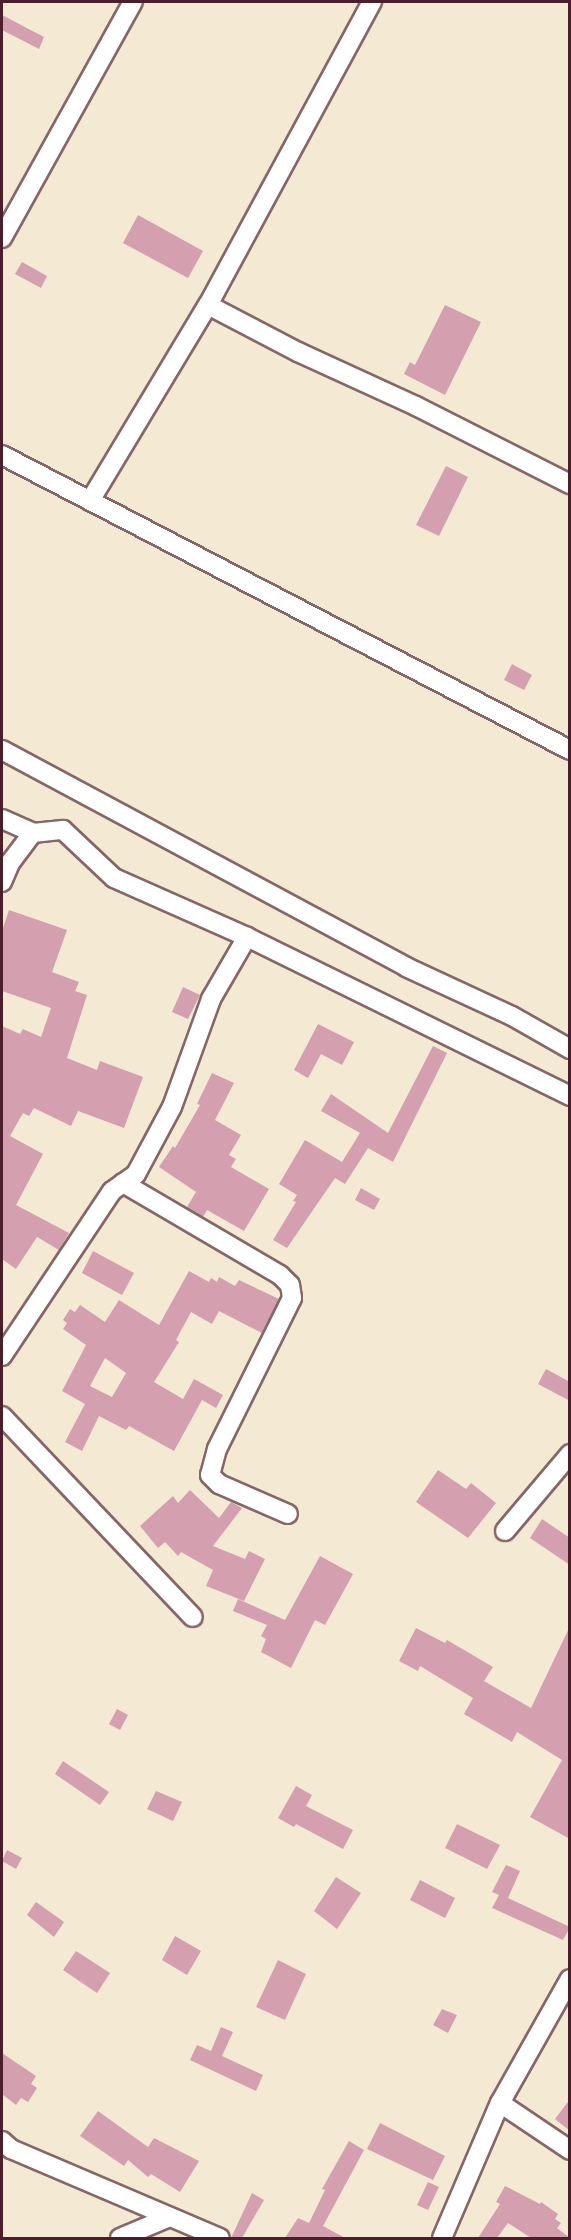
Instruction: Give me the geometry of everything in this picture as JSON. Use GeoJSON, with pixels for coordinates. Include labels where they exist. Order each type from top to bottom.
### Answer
{"type":"FeatureCollection","features":[{"type":"Feature","properties":{"kind":"street"},"geometry":{"type":"LineString","coordinates":[[2,238],[133,2]]}},
{"type":"Feature","properties":{"kind":"street"},"geometry":{"type":"LineString","coordinates":[[90,501],[208,305],[372,2]]}},
{"type":"Feature","properties":{"kind":"street"},"geometry":{"type":"LineString","coordinates":[[208,305],[298,352],[416,406],[570,484]]}},
{"type":"Feature","properties":{"kind":"street"},"geometry":{"type":"LineString","coordinates":[[2,455],[570,750]]}},
{"type":"Feature","properties":{"kind":"street"},"geometry":{"type":"LineString","coordinates":[[2,750],[405,967],[512,1016],[570,1049]]}},
{"type":"Feature","properties":{"kind":"street"},"geometry":{"type":"LineString","coordinates":[[2,819],[33,834],[63,830],[114,878],[247,937],[570,1096]]}},
{"type":"Feature","properties":{"kind":"street"},"geometry":{"type":"LineString","coordinates":[[2,882],[10,863],[33,834]]}},
{"type":"Feature","properties":{"kind":"street"},"geometry":{"type":"LineString","coordinates":[[2,1356],[112,1191],[136,1174],[172,1107],[211,999],[247,937]]}},
{"type":"Feature","properties":{"kind":"street"},"geometry":{"type":"LineString","coordinates":[[123,1183],[280,1275],[290,1285],[292,1298],[217,1449],[210,1475],[219,1484],[288,1515]]}},
{"type":"Feature","properties":{"kind":"street"},"geometry":{"type":"LineString","coordinates":[[2,1416],[193,1617]]}},
{"type":"Feature","properties":{"kind":"street"},"geometry":{"type":"LineString","coordinates":[[505,1531],[570,1454]]}},
{"type":"Feature","properties":{"kind":"street"},"geometry":{"type":"LineString","coordinates":[[442,2238],[500,2103],[570,1979]]}},
{"type":"Feature","properties":{"kind":"street"},"geometry":{"type":"LineString","coordinates":[[500,2103],[570,2150]]}},
{"type":"Feature","properties":{"kind":"street"},"geometry":{"type":"LineString","coordinates":[[2,2141],[11,2149],[220,2238]]}},
{"type":"Feature","properties":{"kind":"street"},"geometry":{"type":"LineString","coordinates":[[120,2238],[170,2217]]}},
{"type":"Feature","properties":{"kind":"building"},"geometry":{"type":"Polygon","coordinates":[[[2,15],[44,37],[39,49],[2,30],[2,15]]]}},
{"type":"Feature","properties":{"kind":"building"},"geometry":{"type":"Polygon","coordinates":[[[138,215],[203,251],[188,278],[123,243],[138,215]]]}},
{"type":"Feature","properties":{"kind":"building"},"geometry":{"type":"Polygon","coordinates":[[[22,262],[47,276],[41,288],[15,274],[22,262]]]}},
{"type":"Feature","properties":{"kind":"building"},"geometry":{"type":"Polygon","coordinates":[[[445,305],[481,322],[445,395],[404,374],[410,362],[415,365],[445,305]]]}},
{"type":"Feature","properties":{"kind":"building"},"geometry":{"type":"Polygon","coordinates":[[[446,466],[468,477],[439,536],[416,525],[446,466]]]}},
{"type":"Feature","properties":{"kind":"building"},"geometry":{"type":"Polygon","coordinates":[[[512,664],[532,675],[524,690],[504,680],[512,664]]]}},
{"type":"Feature","properties":{"kind":"building"},"geometry":{"type":"Polygon","coordinates":[[[9,910],[67,930],[52,972],[79,982],[75,991],[87,995],[67,1058],[97,1070],[100,1061],[143,1077],[124,1128],[78,1111],[71,1126],[34,1108],[29,1116],[23,1113],[10,1136],[43,1154],[16,1205],[69,1233],[59,1250],[37,1237],[16,1269],[2,1259],[2,1026],[20,1034],[23,1029],[41,1037],[51,1008],[2,991],[2,931],[9,910]]]}},
{"type":"Feature","properties":{"kind":"building"},"geometry":{"type":"Polygon","coordinates":[[[183,987],[200,995],[188,1019],[172,1012],[183,987]]]}},
{"type":"Feature","properties":{"kind":"building"},"geometry":{"type":"Polygon","coordinates":[[[318,1024],[354,1042],[342,1065],[321,1054],[308,1078],[294,1070],[318,1024]]]}},
{"type":"Feature","properties":{"kind":"building"},"geometry":{"type":"Polygon","coordinates":[[[433,1046],[447,1053],[393,1162],[368,1148],[345,1184],[335,1178],[287,1248],[273,1240],[296,1202],[293,1201],[297,1195],[279,1184],[305,1140],[342,1162],[360,1133],[321,1111],[331,1094],[388,1133],[433,1046]]]}},
{"type":"Feature","properties":{"kind":"building"},"geometry":{"type":"Polygon","coordinates":[[[212,1073],[234,1083],[215,1120],[241,1135],[229,1155],[236,1159],[231,1167],[269,1189],[244,1231],[207,1210],[203,1217],[187,1207],[196,1192],[159,1167],[173,1146],[175,1148],[200,1105],[197,1104],[212,1073]]]}},
{"type":"Feature","properties":{"kind":"building"},"geometry":{"type":"Polygon","coordinates":[[[361,1188],[380,1199],[374,1210],[355,1200],[361,1188]]]}},
{"type":"Feature","properties":{"kind":"building"},"geometry":{"type":"Polygon","coordinates":[[[93,1251],[134,1273],[122,1295],[82,1273],[93,1251]]]}},
{"type":"Feature","properties":{"kind":"building"},"geometry":{"type":"Polygon","coordinates":[[[189,1271],[209,1282],[211,1278],[217,1282],[219,1277],[235,1286],[239,1280],[279,1299],[262,1333],[219,1311],[212,1324],[191,1312],[176,1340],[179,1342],[154,1382],[183,1399],[194,1379],[223,1395],[216,1408],[202,1400],[174,1451],[129,1426],[126,1430],[99,1416],[82,1451],[65,1442],[85,1404],[62,1391],[86,1345],[63,1329],[67,1323],[63,1320],[70,1309],[75,1312],[80,1305],[105,1322],[119,1300],[159,1325],[189,1271]],[[105,1358],[90,1386],[112,1397],[126,1373],[105,1358]]]}},
{"type":"Feature","properties":{"kind":"building"},"geometry":{"type":"Polygon","coordinates":[[[546,1369],[570,1382],[570,1401],[538,1384],[546,1369]]]}},
{"type":"Feature","properties":{"kind":"building"},"geometry":{"type":"Polygon","coordinates":[[[438,1470],[466,1489],[471,1483],[496,1503],[468,1538],[416,1502],[438,1470]]]}},
{"type":"Feature","properties":{"kind":"building"},"geometry":{"type":"Polygon","coordinates":[[[190,1490],[219,1518],[231,1502],[242,1508],[213,1546],[245,1559],[249,1551],[265,1559],[244,1601],[206,1586],[213,1570],[181,1552],[178,1556],[165,1542],[158,1548],[140,1526],[173,1496],[178,1503],[190,1490]]]}},
{"type":"Feature","properties":{"kind":"building"},"geometry":{"type":"Polygon","coordinates":[[[542,1519],[570,1538],[570,1565],[530,1538],[542,1519]]]}},
{"type":"Feature","properties":{"kind":"building"},"geometry":{"type":"Polygon","coordinates":[[[320,1556],[353,1574],[325,1625],[315,1620],[291,1668],[261,1652],[266,1639],[261,1636],[267,1625],[233,1611],[238,1599],[285,1620],[320,1556]]]}},
{"type":"Feature","properties":{"kind":"building"},"geometry":{"type":"Polygon","coordinates":[[[570,1626],[570,1839],[530,1817],[562,1760],[517,1732],[512,1742],[464,1714],[473,1698],[420,1666],[418,1671],[399,1661],[416,1628],[445,1643],[447,1640],[493,1667],[484,1681],[531,1708],[570,1626]]]}},
{"type":"Feature","properties":{"kind":"building"},"geometry":{"type":"Polygon","coordinates":[[[117,1709],[128,1715],[120,1730],[109,1724],[117,1709]]]}},
{"type":"Feature","properties":{"kind":"building"},"geometry":{"type":"Polygon","coordinates":[[[63,1761],[109,1792],[100,1805],[55,1774],[63,1761]]]}},
{"type":"Feature","properties":{"kind":"building"},"geometry":{"type":"Polygon","coordinates":[[[296,1786],[312,1795],[306,1806],[353,1830],[343,1849],[296,1824],[294,1827],[278,1818],[296,1786]]]}},
{"type":"Feature","properties":{"kind":"building"},"geometry":{"type":"Polygon","coordinates":[[[156,1791],[182,1802],[173,1821],[147,1809],[156,1791]]]}},
{"type":"Feature","properties":{"kind":"building"},"geometry":{"type":"Polygon","coordinates":[[[457,1824],[500,1845],[487,1869],[445,1848],[457,1824]]]}},
{"type":"Feature","properties":{"kind":"building"},"geometry":{"type":"Polygon","coordinates":[[[7,1850],[22,1858],[16,1869],[2,1861],[7,1850]]]}},
{"type":"Feature","properties":{"kind":"building"},"geometry":{"type":"Polygon","coordinates":[[[506,1865],[520,1871],[508,1898],[570,1927],[563,1940],[492,1908],[499,1895],[492,1892],[506,1865]]]}},
{"type":"Feature","properties":{"kind":"building"},"geometry":{"type":"Polygon","coordinates":[[[336,1877],[361,1893],[337,1929],[314,1911],[336,1877]]]}},
{"type":"Feature","properties":{"kind":"building"},"geometry":{"type":"Polygon","coordinates":[[[420,1880],[455,1898],[445,1918],[410,1900],[420,1880]]]}},
{"type":"Feature","properties":{"kind":"building"},"geometry":{"type":"Polygon","coordinates":[[[36,1902],[64,1922],[54,1937],[27,1915],[36,1902]]]}},
{"type":"Feature","properties":{"kind":"building"},"geometry":{"type":"Polygon","coordinates":[[[175,1936],[201,1951],[187,1975],[162,1960],[175,1936]]]}},
{"type":"Feature","properties":{"kind":"building"},"geometry":{"type":"Polygon","coordinates":[[[76,1951],[110,1973],[97,1993],[63,1970],[76,1951]]]}},
{"type":"Feature","properties":{"kind":"building"},"geometry":{"type":"Polygon","coordinates":[[[278,1960],[306,1974],[285,2020],[256,2007],[278,1960]]]}},
{"type":"Feature","properties":{"kind":"building"},"geometry":{"type":"Polygon","coordinates":[[[442,2009],[457,2015],[448,2033],[433,2025],[442,2009]]]}},
{"type":"Feature","properties":{"kind":"building"},"geometry":{"type":"Polygon","coordinates":[[[221,2027],[233,2032],[222,2056],[263,2075],[256,2091],[190,2060],[197,2045],[211,2051],[221,2027]]]}},
{"type":"Feature","properties":{"kind":"building"},"geometry":{"type":"Polygon","coordinates":[[[2,2053],[36,2076],[31,2084],[37,2088],[28,2102],[21,2098],[16,2105],[2,2094],[2,2053]]]}},
{"type":"Feature","properties":{"kind":"building"},"geometry":{"type":"Polygon","coordinates":[[[570,2099],[570,2131],[555,2119],[570,2099]]]}},
{"type":"Feature","properties":{"kind":"building"},"geometry":{"type":"Polygon","coordinates":[[[98,2111],[148,2147],[154,2138],[199,2161],[180,2192],[151,2174],[148,2177],[128,2160],[124,2166],[80,2136],[98,2111]]]}},
{"type":"Feature","properties":{"kind":"building"},"geometry":{"type":"Polygon","coordinates":[[[380,2123],[445,2156],[433,2180],[367,2149],[380,2123]]]}},
{"type":"Feature","properties":{"kind":"building"},"geometry":{"type":"Polygon","coordinates":[[[349,2141],[364,2150],[323,2226],[345,2238],[285,2238],[298,2218],[309,2223],[325,2190],[322,2189],[349,2141]]]}},
{"type":"Feature","properties":{"kind":"building"},"geometry":{"type":"Polygon","coordinates":[[[428,2182],[439,2187],[428,2210],[417,2205],[428,2182]]]}},
{"type":"Feature","properties":{"kind":"building"},"geometry":{"type":"Polygon","coordinates":[[[505,2186],[540,2204],[541,2202],[558,2214],[555,2219],[561,2223],[557,2228],[570,2238],[531,2238],[508,2223],[497,2238],[478,2238],[500,2204],[496,2202],[505,2186]]]}},
{"type":"Feature","properties":{"kind":"building"},"geometry":{"type":"Polygon","coordinates":[[[252,2193],[264,2200],[242,2238],[231,2238],[252,2193]]]}}]}
